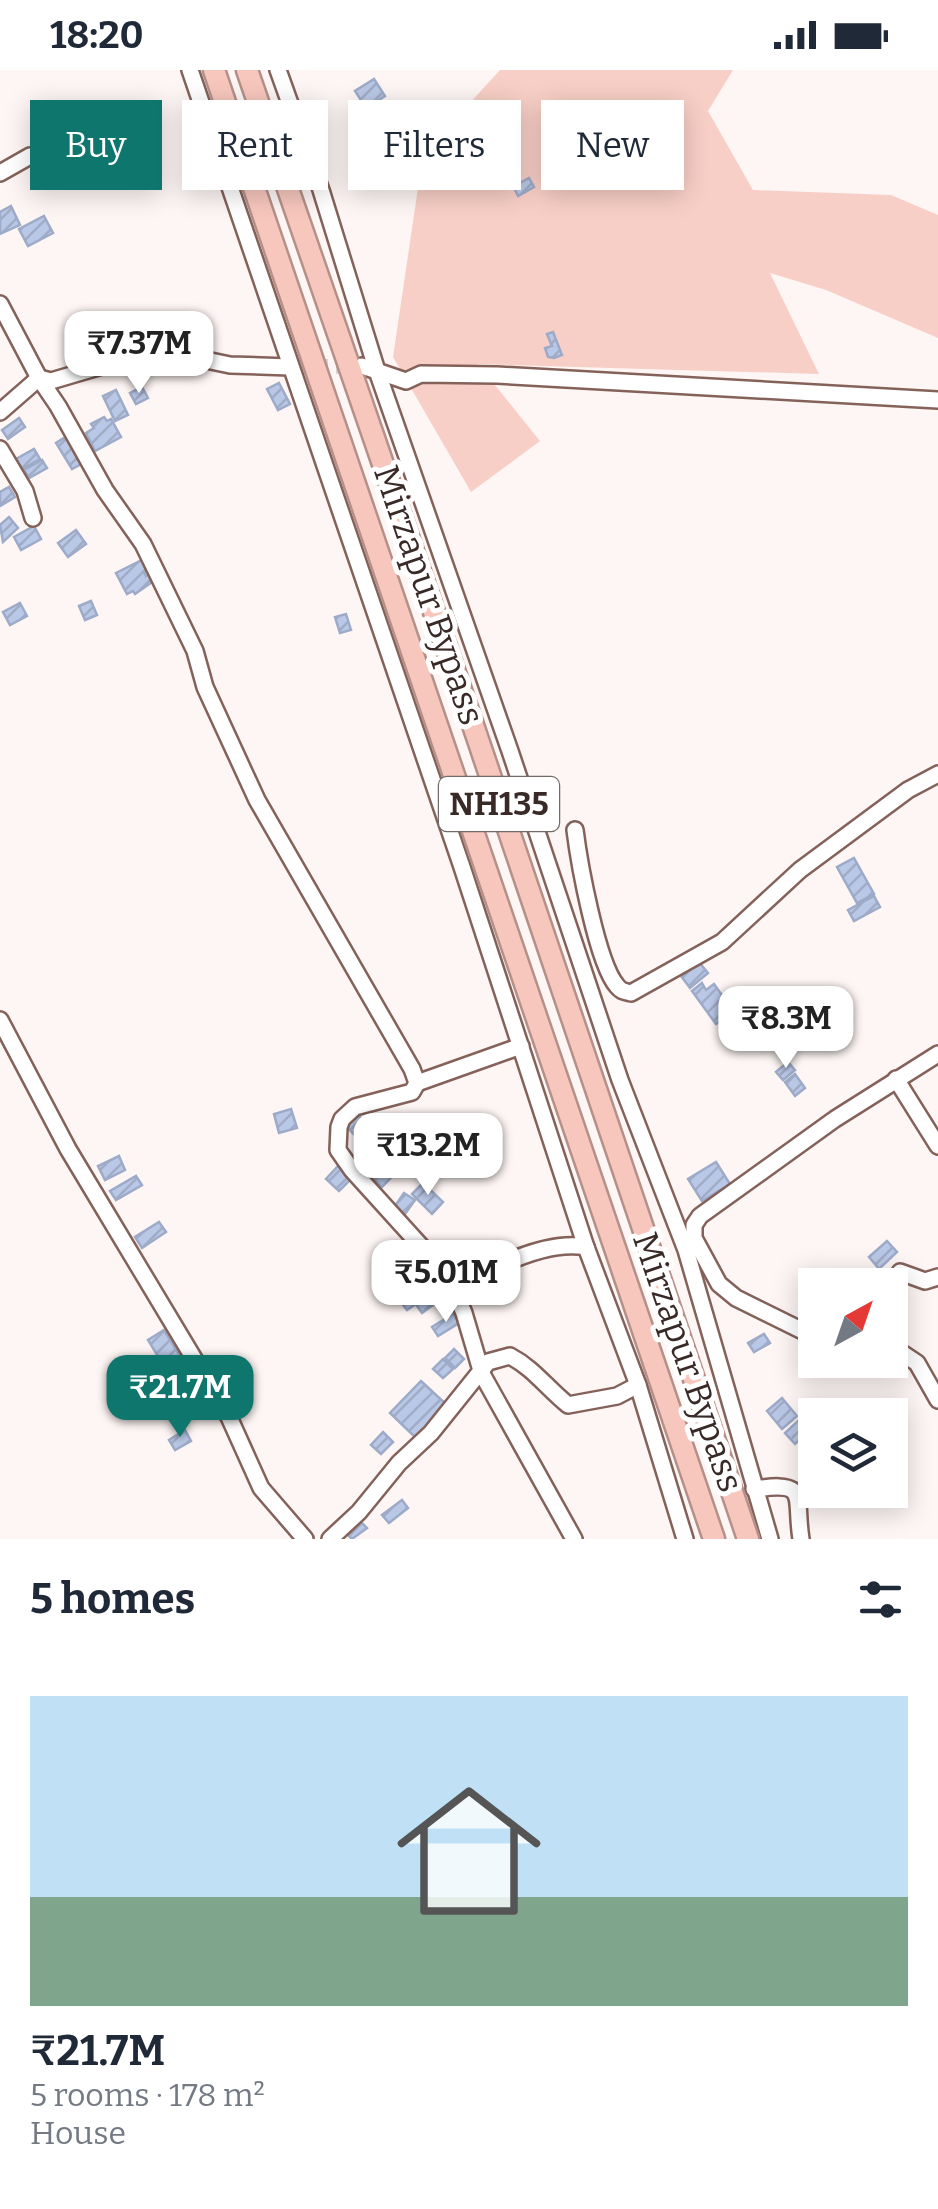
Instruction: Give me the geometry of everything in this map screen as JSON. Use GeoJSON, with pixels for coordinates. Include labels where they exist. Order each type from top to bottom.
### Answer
{"type":"FeatureCollection","features":[{"type":"Feature","properties":{"kind":"highway","name":"Mirzapur Bypass"},"geometry":{"type":"LineString","coordinates":[[214,70],[714,1539]]}},
{"type":"Feature","properties":{"kind":"highway","name":"NH135"},"geometry":{"type":"LineString","coordinates":[[246,70],[748,1539]]}},
{"type":"Feature","properties":{"kind":"street"},"geometry":{"type":"LineString","coordinates":[[190,70],[216,136],[586,1247],[638,1385],[686,1539]]}},
{"type":"Feature","properties":{"kind":"street"},"geometry":{"type":"LineString","coordinates":[[278,70],[321,190],[369,368],[620,1080],[686,1250],[770,1539]]}},
{"type":"Feature","properties":{"kind":"street"},"geometry":{"type":"LineString","coordinates":[[0,172],[30,156]]}},
{"type":"Feature","properties":{"kind":"street"},"geometry":{"type":"LineString","coordinates":[[0,304],[105,490],[143,544],[195,651],[205,687],[256,800],[395,1036],[418,1083]]}},
{"type":"Feature","properties":{"kind":"street"},"geometry":{"type":"LineString","coordinates":[[39,378],[51,380],[137,352],[177,354],[230,365],[290,368]]}},
{"type":"Feature","properties":{"kind":"street"},"geometry":{"type":"LineString","coordinates":[[369,368],[406,381],[421,374],[497,375],[938,400]]}},
{"type":"Feature","properties":{"kind":"street"},"geometry":{"type":"LineString","coordinates":[[0,412],[39,378]]}},
{"type":"Feature","properties":{"kind":"street"},"geometry":{"type":"LineString","coordinates":[[0,448],[25,491],[33,518]]}},
{"type":"Feature","properties":{"kind":"street"},"geometry":{"type":"LineString","coordinates":[[575,830],[597,934],[614,982],[631,993],[722,942],[800,870],[895,800],[938,774]]}},
{"type":"Feature","properties":{"kind":"street"},"geometry":{"type":"LineString","coordinates":[[593,997],[619,988]]}},
{"type":"Feature","properties":{"kind":"street"},"geometry":{"type":"LineString","coordinates":[[0,1020],[68,1149],[230,1416],[261,1488],[306,1539]]}},
{"type":"Feature","properties":{"kind":"street"},"geometry":{"type":"LineString","coordinates":[[521,1046],[418,1083],[412,1092],[355,1108],[342,1118],[338,1127],[338,1150],[448,1276],[482,1374],[574,1539]]}},
{"type":"Feature","properties":{"kind":"street"},"geometry":{"type":"LineString","coordinates":[[798,1329],[736,1298],[719,1284],[694,1238],[694,1225],[700,1216],[782,1156],[938,1054]]}},
{"type":"Feature","properties":{"kind":"street"},"geometry":{"type":"LineString","coordinates":[[896,1080],[938,1146]]}},
{"type":"Feature","properties":{"kind":"street"},"geometry":{"type":"LineString","coordinates":[[454,1290],[493,1266],[568,1244],[586,1247]]}},
{"type":"Feature","properties":{"kind":"street"},"geometry":{"type":"LineString","coordinates":[[908,1275],[925,1281],[938,1277]]}},
{"type":"Feature","properties":{"kind":"street"},"geometry":{"type":"LineString","coordinates":[[908,1355],[932,1379],[938,1400]]}},
{"type":"Feature","properties":{"kind":"street"},"geometry":{"type":"LineString","coordinates":[[330,1539],[431,1432],[488,1362],[510,1356],[531,1368],[538,1381],[568,1405],[617,1396],[638,1385]]}},
{"type":"Feature","properties":{"kind":"street"},"geometry":{"type":"LineString","coordinates":[[754,1489],[785,1484],[796,1494],[801,1539]]}},
{"type":"Feature","properties":{"kind":"shaded area"},"geometry":{"type":"Polygon","coordinates":[[[500,70],[733,70],[708,111],[753,190],[891,195],[938,215],[938,338],[826,290],[770,273],[819,374],[478,364],[540,441],[471,492],[393,357],[418,190],[521,190],[521,100],[472,100],[500,70]]]}},
{"type":"Feature","properties":{"kind":"building"},"geometry":{"type":"Polygon","coordinates":[[[374,79],[385,96],[361,100],[355,91],[374,79]]]}},
{"type":"Feature","properties":{"kind":"building"},"geometry":{"type":"Polygon","coordinates":[[[529,178],[534,187],[518,196],[515,190],[521,190],[521,182],[529,178]]]}},
{"type":"Feature","properties":{"kind":"building"},"geometry":{"type":"Polygon","coordinates":[[[11,206],[20,225],[0,234],[0,212],[11,206]]]}},
{"type":"Feature","properties":{"kind":"building"},"geometry":{"type":"Polygon","coordinates":[[[44,216],[53,233],[28,246],[19,229],[44,216]]]}},
{"type":"Feature","properties":{"kind":"building"},"geometry":{"type":"Polygon","coordinates":[[[553,332],[562,355],[554,358],[548,357],[545,348],[552,346],[547,334],[553,332]]]}},
{"type":"Feature","properties":{"kind":"building"},"geometry":{"type":"Polygon","coordinates":[[[279,383],[290,404],[278,410],[267,389],[279,383]]]}},
{"type":"Feature","properties":{"kind":"building"},"geometry":{"type":"Polygon","coordinates":[[[142,387],[148,398],[136,404],[130,393],[142,387]]]}},
{"type":"Feature","properties":{"kind":"building"},"geometry":{"type":"Polygon","coordinates":[[[116,390],[128,415],[115,421],[103,396],[116,390]]]}},
{"type":"Feature","properties":{"kind":"building"},"geometry":{"type":"Polygon","coordinates":[[[104,417],[107,421],[111,419],[121,437],[95,451],[86,433],[94,428],[91,424],[104,417]]]}},
{"type":"Feature","properties":{"kind":"building"},"geometry":{"type":"Polygon","coordinates":[[[19,418],[25,427],[8,439],[2,430],[19,418]]]}},
{"type":"Feature","properties":{"kind":"building"},"geometry":{"type":"Polygon","coordinates":[[[67,436],[83,463],[72,469],[56,443],[67,436]]]}},
{"type":"Feature","properties":{"kind":"building"},"geometry":{"type":"Polygon","coordinates":[[[34,449],[40,459],[22,469],[16,459],[34,449]]]}},
{"type":"Feature","properties":{"kind":"building"},"geometry":{"type":"Polygon","coordinates":[[[42,460],[47,468],[29,478],[24,470],[42,460]]]}},
{"type":"Feature","properties":{"kind":"building"},"geometry":{"type":"Polygon","coordinates":[[[9,487],[15,497],[0,506],[0,492],[9,487]]]}},
{"type":"Feature","properties":{"kind":"building"},"geometry":{"type":"Polygon","coordinates":[[[9,517],[18,528],[3,542],[0,525],[9,517]]]}},
{"type":"Feature","properties":{"kind":"building"},"geometry":{"type":"Polygon","coordinates":[[[34,526],[41,539],[21,550],[14,537],[34,526]]]}},
{"type":"Feature","properties":{"kind":"building"},"geometry":{"type":"Polygon","coordinates":[[[76,530],[86,544],[68,557],[58,543],[76,530]]]}},
{"type":"Feature","properties":{"kind":"building"},"geometry":{"type":"Polygon","coordinates":[[[144,559],[150,569],[144,572],[146,576],[152,573],[155,580],[135,594],[127,594],[116,573],[144,559]]]}},
{"type":"Feature","properties":{"kind":"building"},"geometry":{"type":"Polygon","coordinates":[[[91,601],[97,615],[85,620],[79,606],[91,601]]]}},
{"type":"Feature","properties":{"kind":"building"},"geometry":{"type":"Polygon","coordinates":[[[20,603],[27,616],[10,625],[3,612],[20,603]]]}},
{"type":"Feature","properties":{"kind":"building"},"geometry":{"type":"Polygon","coordinates":[[[346,614],[351,630],[340,633],[335,617],[346,614]]]}},
{"type":"Feature","properties":{"kind":"building"},"geometry":{"type":"Polygon","coordinates":[[[854,858],[874,894],[857,903],[837,867],[854,858]]]}},
{"type":"Feature","properties":{"kind":"building"},"geometry":{"type":"Polygon","coordinates":[[[874,896],[880,907],[854,921],[848,910],[874,896]]]}},
{"type":"Feature","properties":{"kind":"building"},"geometry":{"type":"Polygon","coordinates":[[[699,962],[708,973],[690,988],[681,976],[699,962]]]}},
{"type":"Feature","properties":{"kind":"building"},"geometry":{"type":"Polygon","coordinates":[[[702,983],[706,990],[714,984],[734,1012],[716,1024],[692,991],[702,983]]]}},
{"type":"Feature","properties":{"kind":"building"},"geometry":{"type":"Polygon","coordinates":[[[788,1062],[795,1070],[783,1080],[776,1072],[788,1062]]]}},
{"type":"Feature","properties":{"kind":"building"},"geometry":{"type":"Polygon","coordinates":[[[795,1074],[805,1088],[795,1096],[785,1082],[795,1074]]]}},
{"type":"Feature","properties":{"kind":"building"},"geometry":{"type":"Polygon","coordinates":[[[291,1109],[297,1128],[279,1133],[274,1114],[291,1109]]]}},
{"type":"Feature","properties":{"kind":"building"},"geometry":{"type":"Polygon","coordinates":[[[355,1112],[384,1142],[372,1153],[343,1123],[355,1112]]]}},
{"type":"Feature","properties":{"kind":"building"},"geometry":{"type":"Polygon","coordinates":[[[386,1152],[402,1166],[382,1187],[367,1173],[386,1152]]]}},
{"type":"Feature","properties":{"kind":"building"},"geometry":{"type":"Polygon","coordinates":[[[119,1156],[125,1170],[105,1180],[98,1166],[119,1156]]]}},
{"type":"Feature","properties":{"kind":"building"},"geometry":{"type":"Polygon","coordinates":[[[716,1162],[730,1184],[702,1201],[688,1179],[716,1162]]]}},
{"type":"Feature","properties":{"kind":"building"},"geometry":{"type":"Polygon","coordinates":[[[338,1166],[351,1179],[339,1191],[326,1179],[338,1166]]]}},
{"type":"Feature","properties":{"kind":"building"},"geometry":{"type":"Polygon","coordinates":[[[136,1176],[142,1185],[116,1200],[110,1191],[136,1176]]]}},
{"type":"Feature","properties":{"kind":"building"},"geometry":{"type":"Polygon","coordinates":[[[423,1183],[443,1202],[432,1214],[412,1194],[423,1183]]]}},
{"type":"Feature","properties":{"kind":"building"},"geometry":{"type":"Polygon","coordinates":[[[404,1193],[415,1200],[405,1214],[395,1206],[404,1193]]]}},
{"type":"Feature","properties":{"kind":"building"},"geometry":{"type":"Polygon","coordinates":[[[159,1222],[166,1232],[142,1248],[135,1237],[159,1222]]]}},
{"type":"Feature","properties":{"kind":"building"},"geometry":{"type":"Polygon","coordinates":[[[887,1241],[897,1252],[880,1268],[869,1257],[887,1241]]]}},
{"type":"Feature","properties":{"kind":"building"},"geometry":{"type":"Polygon","coordinates":[[[428,1271],[439,1288],[428,1296],[416,1279],[428,1271]]]}},
{"type":"Feature","properties":{"kind":"building"},"geometry":{"type":"Polygon","coordinates":[[[413,1279],[426,1297],[407,1310],[394,1293],[413,1279]]]}},
{"type":"Feature","properties":{"kind":"building"},"geometry":{"type":"Polygon","coordinates":[[[439,1289],[445,1296],[422,1313],[417,1306],[439,1289]]]}},
{"type":"Feature","properties":{"kind":"building"},"geometry":{"type":"Polygon","coordinates":[[[453,1314],[459,1323],[438,1336],[432,1327],[453,1314]]]}},
{"type":"Feature","properties":{"kind":"building"},"geometry":{"type":"Polygon","coordinates":[[[164,1330],[181,1358],[165,1368],[148,1340],[164,1330]]]}},
{"type":"Feature","properties":{"kind":"building"},"geometry":{"type":"Polygon","coordinates":[[[764,1334],[770,1343],[754,1352],[748,1343],[764,1334]]]}},
{"type":"Feature","properties":{"kind":"building"},"geometry":{"type":"Polygon","coordinates":[[[454,1349],[464,1359],[455,1368],[445,1358],[454,1349]]]}},
{"type":"Feature","properties":{"kind":"building"},"geometry":{"type":"Polygon","coordinates":[[[443,1359],[453,1369],[443,1378],[433,1369],[443,1359]]]}},
{"type":"Feature","properties":{"kind":"building"},"geometry":{"type":"Polygon","coordinates":[[[421,1381],[448,1406],[417,1439],[390,1413],[421,1381]]]}},
{"type":"Feature","properties":{"kind":"building"},"geometry":{"type":"Polygon","coordinates":[[[782,1398],[797,1416],[782,1429],[767,1411],[782,1398]]]}},
{"type":"Feature","properties":{"kind":"building"},"geometry":{"type":"Polygon","coordinates":[[[798,1421],[795,1444],[785,1433],[798,1421]]]}},
{"type":"Feature","properties":{"kind":"building"},"geometry":{"type":"Polygon","coordinates":[[[185,1430],[191,1441],[175,1450],[169,1440],[185,1430]]]}},
{"type":"Feature","properties":{"kind":"building"},"geometry":{"type":"Polygon","coordinates":[[[383,1432],[393,1442],[381,1454],[371,1445],[383,1432]]]}},
{"type":"Feature","properties":{"kind":"building"},"geometry":{"type":"Polygon","coordinates":[[[402,1500],[408,1508],[389,1523],[382,1515],[402,1500]]]}},
{"type":"Feature","properties":{"kind":"building"},"geometry":{"type":"Polygon","coordinates":[[[357,1518],[367,1528],[352,1539],[344,1531],[357,1518]]]}},
{"type":"Feature","properties":{"kind":"tunnel"},"geometry":{"type":"LineString","coordinates":[[290,367],[356,366]]}}]}
